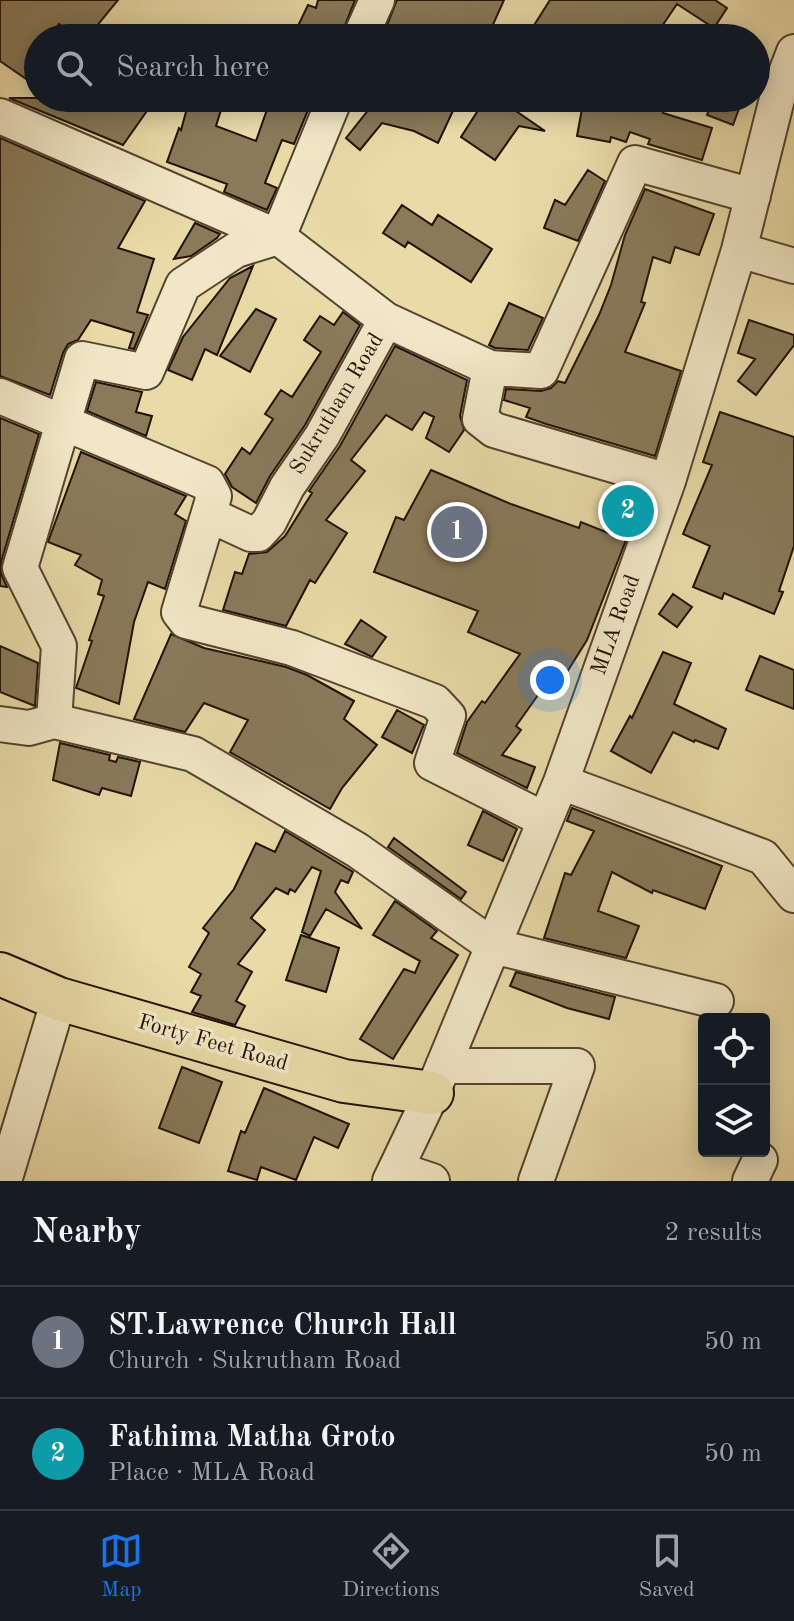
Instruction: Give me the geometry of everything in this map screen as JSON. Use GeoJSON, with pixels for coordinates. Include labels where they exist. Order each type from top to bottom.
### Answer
{"type":"FeatureCollection","features":[{"type":"Feature","properties":{"kind":"main road","name":"Forty Feet Road"},"geometry":{"type":"LineString","coordinates":[[0,974],[59,999],[344,1081],[438,1080]]}},
{"type":"Feature","properties":{"kind":"street"},"geometry":{"type":"LineString","coordinates":[[366,24],[377,0]]}},
{"type":"Feature","properties":{"kind":"street","name":"MLA Road"},"geometry":{"type":"LineString","coordinates":[[393,1175],[438,1080],[561,782],[668,481],[739,250],[779,91],[794,52]]}},
{"type":"Feature","properties":{"kind":"street"},"geometry":{"type":"LineString","coordinates":[[278,237],[329,112]]}},
{"type":"Feature","properties":{"kind":"street"},"geometry":{"type":"LineString","coordinates":[[0,116],[278,237],[386,320]]}},
{"type":"Feature","properties":{"kind":"street"},"geometry":{"type":"LineString","coordinates":[[668,481],[494,430],[480,419],[490,368],[541,371],[635,163],[753,196]]}},
{"type":"Feature","properties":{"kind":"street"},"geometry":{"type":"LineString","coordinates":[[54,721],[59,646],[10,566],[65,422],[82,359],[146,372],[183,285],[236,250],[278,237]]}},
{"type":"Feature","properties":{"kind":"street"},"geometry":{"type":"LineString","coordinates":[[739,250],[794,266]]}},
{"type":"Feature","properties":{"kind":"street","name":"Sukrutham Road"},"geometry":{"type":"LineString","coordinates":[[210,515],[251,534],[258,534],[269,522],[287,487],[322,436],[386,320],[490,368]]}},
{"type":"Feature","properties":{"kind":"street"},"geometry":{"type":"LineString","coordinates":[[0,396],[207,483],[214,496],[179,612],[186,621],[292,648],[435,702],[448,716],[432,763],[545,820]]}},
{"type":"Feature","properties":{"kind":"street"},"geometry":{"type":"LineString","coordinates":[[0,724],[29,728],[54,721],[193,754],[357,850],[493,946],[716,1001]]}},
{"type":"Feature","properties":{"kind":"street"},"geometry":{"type":"LineString","coordinates":[[561,782],[763,857],[794,895]]}},
{"type":"Feature","properties":{"kind":"street"},"geometry":{"type":"LineString","coordinates":[[4,1181],[59,999]]}},
{"type":"Feature","properties":{"kind":"street"},"geometry":{"type":"LineString","coordinates":[[438,1080],[577,1066],[536,1181]]}},
{"type":"Feature","properties":{"kind":"street"},"geometry":{"type":"LineString","coordinates":[[393,1175],[432,1181]]}},
{"type":"Feature","properties":{"kind":"building"},"geometry":{"type":"Polygon","coordinates":[[[0,0],[118,0],[98,24],[24,24],[24,77],[0,61],[0,0]]]}},
{"type":"Feature","properties":{"kind":"building"},"geometry":{"type":"Polygon","coordinates":[[[318,0],[355,0],[346,24],[299,24],[308,5],[316,8],[318,0]]]}},
{"type":"Feature","properties":{"kind":"building"},"geometry":{"type":"Polygon","coordinates":[[[397,0],[504,0],[493,24],[388,24],[397,0]]]}},
{"type":"Feature","properties":{"kind":"building"},"geometry":{"type":"Polygon","coordinates":[[[550,0],[715,0],[727,8],[717,24],[708,24],[677,4],[663,24],[535,24],[550,0]]]}},
{"type":"Feature","properties":{"kind":"building"},"geometry":{"type":"Polygon","coordinates":[[[9,98],[24,98],[24,104],[9,98]]]}},
{"type":"Feature","properties":{"kind":"building"},"geometry":{"type":"Polygon","coordinates":[[[43,112],[146,112],[123,145],[43,112]]]}},
{"type":"Feature","properties":{"kind":"building"},"geometry":{"type":"Polygon","coordinates":[[[186,112],[220,112],[216,126],[256,141],[266,112],[307,112],[294,144],[282,140],[265,183],[277,188],[267,210],[224,192],[227,184],[167,162],[186,112]]]}},
{"type":"Feature","properties":{"kind":"building"},"geometry":{"type":"Polygon","coordinates":[[[367,112],[452,112],[438,143],[414,131],[382,123],[360,150],[346,138],[367,112]]]}},
{"type":"Feature","properties":{"kind":"building"},"geometry":{"type":"Polygon","coordinates":[[[477,112],[517,112],[545,131],[519,126],[495,160],[461,137],[477,112]]]}},
{"type":"Feature","properties":{"kind":"building"},"geometry":{"type":"Polygon","coordinates":[[[581,112],[663,112],[712,128],[702,160],[648,144],[650,139],[630,132],[626,142],[611,137],[610,142],[577,136],[581,112]]]}},
{"type":"Feature","properties":{"kind":"building"},"geometry":{"type":"Polygon","coordinates":[[[708,112],[738,112],[733,125],[707,115],[708,112]]]}},
{"type":"Feature","properties":{"kind":"building"},"geometry":{"type":"Polygon","coordinates":[[[0,138],[145,201],[118,248],[154,259],[137,312],[148,315],[134,349],[129,348],[134,333],[91,320],[78,340],[68,344],[63,353],[50,395],[0,376],[0,138]]]}},
{"type":"Feature","properties":{"kind":"building"},"geometry":{"type":"Polygon","coordinates":[[[588,170],[605,181],[578,241],[544,228],[555,200],[565,205],[588,170]]]}},
{"type":"Feature","properties":{"kind":"building"},"geometry":{"type":"Polygon","coordinates":[[[645,189],[714,214],[699,255],[675,247],[670,263],[653,257],[641,302],[645,303],[625,352],[681,371],[655,456],[526,417],[530,408],[504,400],[506,389],[541,391],[551,388],[558,381],[565,383],[599,315],[625,235],[645,189]]]}},
{"type":"Feature","properties":{"kind":"building"},"geometry":{"type":"Polygon","coordinates":[[[402,205],[432,225],[438,215],[492,249],[471,282],[408,242],[405,247],[383,233],[402,205]]]}},
{"type":"Feature","properties":{"kind":"building"},"geometry":{"type":"Polygon","coordinates":[[[195,223],[220,234],[191,256],[174,259],[195,223]]]}},
{"type":"Feature","properties":{"kind":"building"},"geometry":{"type":"Polygon","coordinates":[[[253,266],[217,355],[205,349],[192,380],[168,370],[183,337],[230,278],[253,266]]]}},
{"type":"Feature","properties":{"kind":"building"},"geometry":{"type":"Polygon","coordinates":[[[509,303],[543,318],[528,350],[489,345],[509,303]]]}},
{"type":"Feature","properties":{"kind":"building"},"geometry":{"type":"Polygon","coordinates":[[[256,309],[276,319],[250,372],[220,356],[256,309]]]}},
{"type":"Feature","properties":{"kind":"building"},"geometry":{"type":"Polygon","coordinates":[[[343,312],[360,325],[305,425],[270,476],[256,503],[232,487],[225,474],[242,448],[250,454],[273,419],[265,414],[281,390],[292,397],[321,352],[304,340],[320,316],[334,325],[343,312]]]}},
{"type":"Feature","properties":{"kind":"building"},"geometry":{"type":"Polygon","coordinates":[[[749,320],[794,335],[794,345],[756,395],[738,381],[755,359],[738,353],[749,320]]]}},
{"type":"Feature","properties":{"kind":"building"},"geometry":{"type":"Polygon","coordinates":[[[395,346],[467,380],[460,416],[464,430],[449,452],[426,438],[434,417],[424,412],[412,430],[386,415],[351,460],[365,471],[326,520],[347,533],[315,583],[310,580],[286,626],[223,610],[235,572],[242,574],[249,554],[267,552],[285,536],[312,493],[309,491],[340,446],[395,346]]]}},
{"type":"Feature","properties":{"kind":"building"},"geometry":{"type":"Polygon","coordinates":[[[96,382],[142,392],[136,412],[152,416],[146,436],[87,411],[96,382]]]}},
{"type":"Feature","properties":{"kind":"building"},"geometry":{"type":"Polygon","coordinates":[[[720,412],[794,437],[794,546],[779,591],[783,592],[774,614],[724,593],[722,599],[693,587],[710,546],[683,534],[712,465],[703,462],[720,412]]]}},
{"type":"Feature","properties":{"kind":"building"},"geometry":{"type":"Polygon","coordinates":[[[0,418],[39,434],[1,562],[7,587],[0,586],[0,418]]]}},
{"type":"Feature","properties":{"kind":"building"},"geometry":{"type":"Polygon","coordinates":[[[81,452],[186,496],[175,514],[186,521],[165,589],[148,582],[134,622],[119,704],[76,688],[104,596],[98,594],[102,580],[75,565],[81,555],[48,542],[81,452]]]}},
{"type":"Feature","properties":{"kind":"building"},"geometry":{"type":"Polygon","coordinates":[[[431,470],[511,504],[579,528],[581,522],[626,540],[587,640],[562,680],[553,674],[516,726],[521,730],[502,755],[535,767],[527,788],[457,753],[467,722],[482,701],[485,703],[520,654],[468,632],[478,611],[374,572],[396,517],[404,520],[431,470]]]}},
{"type":"Feature","properties":{"kind":"building"},"geometry":{"type":"Polygon","coordinates":[[[673,594],[692,607],[677,627],[659,614],[673,594]]]}},
{"type":"Feature","properties":{"kind":"building"},"geometry":{"type":"Polygon","coordinates":[[[361,620],[386,637],[372,657],[345,644],[361,620]]]}},
{"type":"Feature","properties":{"kind":"building"},"geometry":{"type":"Polygon","coordinates":[[[171,634],[204,648],[286,667],[354,701],[344,719],[377,745],[342,788],[330,809],[230,752],[248,720],[204,703],[185,732],[134,719],[171,634]]]}},
{"type":"Feature","properties":{"kind":"building"},"geometry":{"type":"Polygon","coordinates":[[[0,646],[38,663],[35,706],[0,692],[0,646]]]}},
{"type":"Feature","properties":{"kind":"building"},"geometry":{"type":"Polygon","coordinates":[[[663,652],[691,663],[674,704],[726,729],[718,749],[673,732],[651,773],[611,751],[630,716],[632,718],[663,652]]]}},
{"type":"Feature","properties":{"kind":"building"},"geometry":{"type":"Polygon","coordinates":[[[760,656],[794,670],[794,709],[746,690],[760,656]]]}},
{"type":"Feature","properties":{"kind":"building"},"geometry":{"type":"Polygon","coordinates":[[[397,710],[424,725],[412,753],[382,737],[397,710]]]}},
{"type":"Feature","properties":{"kind":"building"},"geometry":{"type":"Polygon","coordinates":[[[60,743],[110,755],[109,760],[116,762],[118,757],[140,762],[131,796],[102,788],[99,795],[53,780],[60,743]]]}},
{"type":"Feature","properties":{"kind":"building"},"geometry":{"type":"Polygon","coordinates":[[[572,808],[722,866],[705,909],[653,890],[652,893],[612,872],[598,911],[639,926],[626,958],[544,938],[565,873],[571,875],[594,831],[567,821],[572,808]]]}},
{"type":"Feature","properties":{"kind":"building"},"geometry":{"type":"Polygon","coordinates":[[[483,811],[517,829],[503,861],[468,845],[483,811]]]}},
{"type":"Feature","properties":{"kind":"building"},"geometry":{"type":"Polygon","coordinates":[[[285,831],[353,872],[348,883],[341,880],[335,892],[362,929],[326,909],[310,936],[302,932],[321,871],[312,867],[295,892],[290,889],[288,894],[276,888],[251,918],[265,930],[238,964],[252,972],[236,1001],[245,1006],[235,1025],[192,1012],[201,996],[191,992],[201,974],[189,967],[209,933],[203,928],[234,889],[256,843],[275,852],[285,831]]]}},
{"type":"Feature","properties":{"kind":"building"},"geometry":{"type":"Polygon","coordinates":[[[394,838],[466,892],[461,899],[388,847],[394,838]]]}},
{"type":"Feature","properties":{"kind":"building"},"geometry":{"type":"Polygon","coordinates":[[[395,901],[437,931],[431,938],[458,955],[393,1059],[360,1039],[404,969],[415,973],[420,961],[373,935],[395,901]]]}},
{"type":"Feature","properties":{"kind":"building"},"geometry":{"type":"Polygon","coordinates":[[[301,935],[339,948],[326,992],[286,980],[301,935]]]}},
{"type":"Feature","properties":{"kind":"building"},"geometry":{"type":"Polygon","coordinates":[[[516,972],[615,997],[609,1019],[567,1008],[510,986],[516,972]]]}},
{"type":"Feature","properties":{"kind":"building"},"geometry":{"type":"Polygon","coordinates":[[[182,1067],[222,1082],[199,1143],[159,1128],[182,1067]]]}},
{"type":"Feature","properties":{"kind":"building"},"geometry":{"type":"Polygon","coordinates":[[[264,1088],[349,1124],[338,1148],[314,1137],[296,1180],[261,1167],[257,1180],[228,1171],[241,1131],[245,1133],[264,1088]]]}},
{"type":"Feature","properties":{"kind":"place","name":"Fathima Matha Groto"},"geometry":{"type":"Point","coordinates":[628,511]}},
{"type":"Feature","properties":{"kind":"place","name":"ST.Lawrence Church Hall"},"geometry":{"type":"Point","coordinates":[457,532]}}]}
